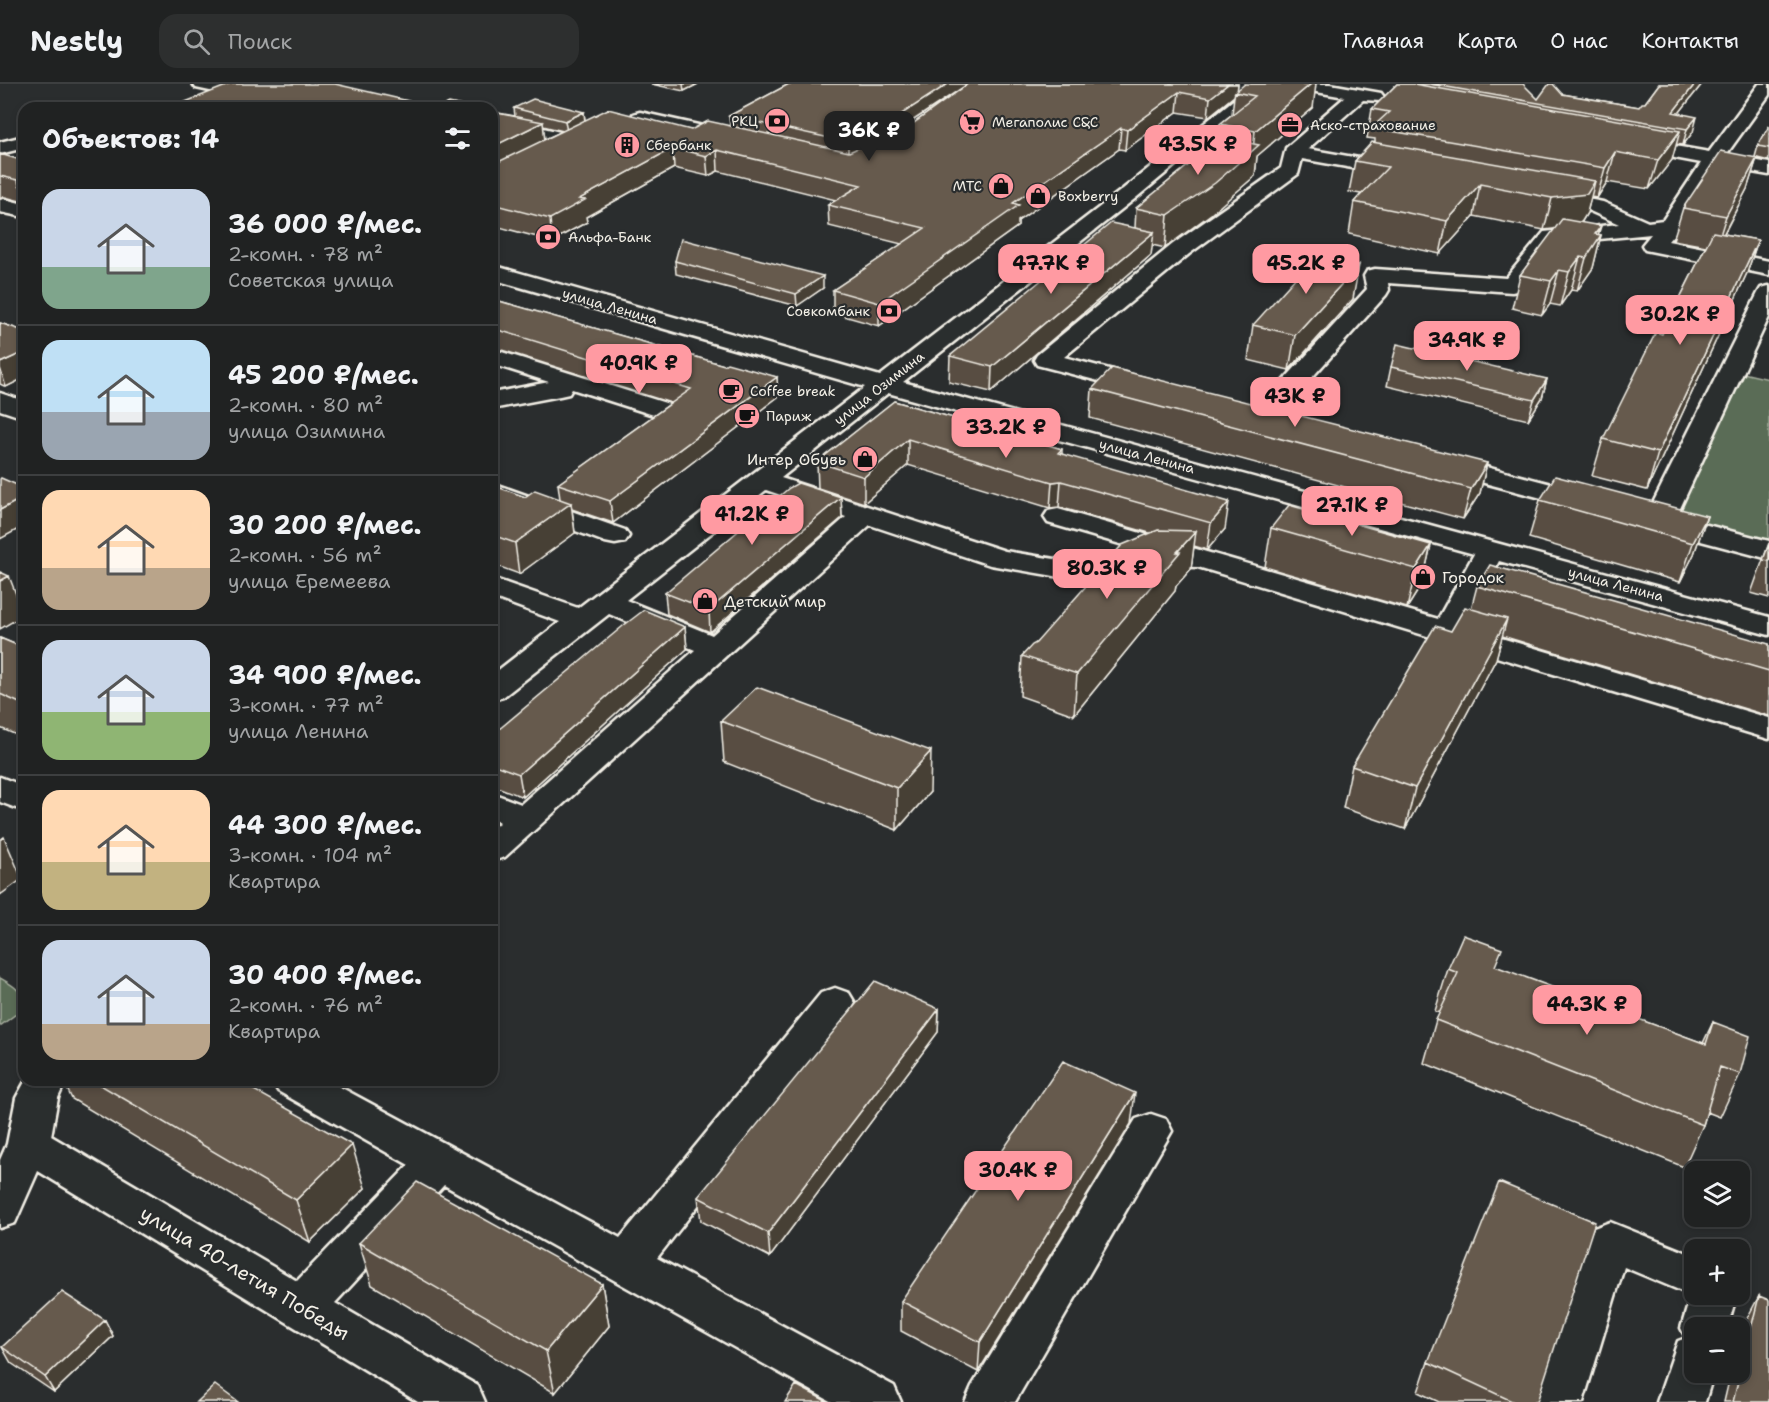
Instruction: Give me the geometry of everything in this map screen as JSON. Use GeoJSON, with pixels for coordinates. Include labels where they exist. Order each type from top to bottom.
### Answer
{"type":"FeatureCollection","features":[{"type":"Feature","properties":{"kind":"street"},"geometry":{"type":"LineString","coordinates":[[203,92],[233,91],[252,84]]}},
{"type":"Feature","properties":{"kind":"street","name":"улица Озимина"},"geometry":{"type":"LineString","coordinates":[[498,685],[1130,192],[1264,84]]}},
{"type":"Feature","properties":{"kind":"street"},"geometry":{"type":"LineString","coordinates":[[1299,84],[1394,101]]}},
{"type":"Feature","properties":{"kind":"street"},"geometry":{"type":"LineString","coordinates":[[1768,84],[1714,159],[1670,226],[1653,244],[1769,268]]}},
{"type":"Feature","properties":{"kind":"street"},"geometry":{"type":"LineString","coordinates":[[1172,393],[1046,360],[1180,249],[1291,170],[1293,152],[1359,94]]}},
{"type":"Feature","properties":{"kind":"street"},"geometry":{"type":"LineString","coordinates":[[621,114],[758,144]]}},
{"type":"Feature","properties":{"kind":"street"},"geometry":{"type":"LineString","coordinates":[[498,123],[570,140]]}},
{"type":"Feature","properties":{"kind":"street"},"geometry":{"type":"LineString","coordinates":[[540,154],[588,131]]}},
{"type":"Feature","properties":{"kind":"street"},"geometry":{"type":"LineString","coordinates":[[0,132],[18,138]]}},
{"type":"Feature","properties":{"kind":"street"},"geometry":{"type":"LineString","coordinates":[[1611,141],[1769,169]]}},
{"type":"Feature","properties":{"kind":"street"},"geometry":{"type":"LineString","coordinates":[[0,148],[18,142]]}},
{"type":"Feature","properties":{"kind":"street"},"geometry":{"type":"LineString","coordinates":[[1293,152],[1421,175]]}},
{"type":"Feature","properties":{"kind":"street"},"geometry":{"type":"LineString","coordinates":[[1526,194],[1596,206],[1645,228]]}},
{"type":"Feature","properties":{"kind":"street"},"geometry":{"type":"LineString","coordinates":[[0,206],[18,209]]}},
{"type":"Feature","properties":{"kind":"street"},"geometry":{"type":"LineString","coordinates":[[1263,417],[1378,290],[1375,276],[1512,285],[1552,237],[1670,226]]}},
{"type":"Feature","properties":{"kind":"street"},"geometry":{"type":"LineString","coordinates":[[1769,248],[1763,257],[1769,261]]}},
{"type":"Feature","properties":{"kind":"street","name":"улица Ленина"},"geometry":{"type":"LineString","coordinates":[[498,274],[882,384],[1769,626]]}},
{"type":"Feature","properties":{"kind":"street"},"geometry":{"type":"LineString","coordinates":[[1637,515],[1769,293]]}},
{"type":"Feature","properties":{"kind":"street"},"geometry":{"type":"LineString","coordinates":[[498,358],[663,410]]}},
{"type":"Feature","properties":{"kind":"street"},"geometry":{"type":"LineString","coordinates":[[498,399],[560,389],[562,377]]}},
{"type":"Feature","properties":{"kind":"street"},"geometry":{"type":"LineString","coordinates":[[0,401],[18,408]]}},
{"type":"Feature","properties":{"kind":"street"},"geometry":{"type":"LineString","coordinates":[[1422,459],[1769,550]]}},
{"type":"Feature","properties":{"kind":"street"},"geometry":{"type":"LineString","coordinates":[[762,480],[1000,559],[1107,576]]}},
{"type":"Feature","properties":{"kind":"street"},"geometry":{"type":"LineString","coordinates":[[498,493],[615,536]]}},
{"type":"Feature","properties":{"kind":"street"},"geometry":{"type":"LineString","coordinates":[[498,844],[866,514]]}},
{"type":"Feature","properties":{"kind":"street"},"geometry":{"type":"LineString","coordinates":[[1058,517],[1769,729]]}},
{"type":"Feature","properties":{"kind":"street"},"geometry":{"type":"LineString","coordinates":[[1446,631],[1491,550]]}},
{"type":"Feature","properties":{"kind":"street"},"geometry":{"type":"LineString","coordinates":[[1083,603],[1107,576],[1149,557],[1197,559]]}},
{"type":"Feature","properties":{"kind":"street"},"geometry":{"type":"LineString","coordinates":[[498,588],[582,620]]}},
{"type":"Feature","properties":{"kind":"street"},"geometry":{"type":"LineString","coordinates":[[606,602],[717,648]]}},
{"type":"Feature","properties":{"kind":"street"},"geometry":{"type":"LineString","coordinates":[[0,788],[18,797]]}},
{"type":"Feature","properties":{"kind":"street"},"geometry":{"type":"LineString","coordinates":[[498,807],[525,820]]}},
{"type":"Feature","properties":{"kind":"street"},"geometry":{"type":"LineString","coordinates":[[626,1264],[835,1003]]}},
{"type":"Feature","properties":{"kind":"street"},"geometry":{"type":"LineString","coordinates":[[0,1210],[28,1144],[37,1098],[43,1086]]}},
{"type":"Feature","properties":{"kind":"street"},"geometry":{"type":"LineString","coordinates":[[303,1086],[878,1402]]}},
{"type":"Feature","properties":{"kind":"street"},"geometry":{"type":"LineString","coordinates":[[988,1402],[1151,1131]]}},
{"type":"Feature","properties":{"kind":"street","name":"улица 40-летия Победы"},"geometry":{"type":"LineString","coordinates":[[28,1144],[461,1402]]}},
{"type":"Feature","properties":{"kind":"street"},"geometry":{"type":"LineString","coordinates":[[302,1307],[441,1161]]}},
{"type":"Feature","properties":{"kind":"street"},"geometry":{"type":"LineString","coordinates":[[1559,1402],[1610,1241],[1684,1272]]}},
{"type":"Feature","properties":{"kind":"street"},"geometry":{"type":"LineString","coordinates":[[1681,1402],[1687,1383]]}},
{"type":"Feature","properties":{"kind":"green space"},"geometry":{"type":"Polygon","coordinates":[[[1743,373],[1769,379],[1769,549],[1671,523],[1743,373]]]}},
{"type":"Feature","properties":{"kind":"green space"},"geometry":{"type":"Polygon","coordinates":[[[0,978],[18,991],[18,1012],[0,1026],[0,978]]]}},
{"type":"Feature","properties":{"kind":"building"},"geometry":{"type":"Polygon","coordinates":[[[231,84],[335,84],[413,102],[185,102],[231,84]]]}},
{"type":"Feature","properties":{"kind":"building"},"geometry":{"type":"Polygon","coordinates":[[[789,84],[948,84],[894,119],[848,142],[729,116],[789,84]]]}},
{"type":"Feature","properties":{"kind":"building"},"geometry":{"type":"Polygon","coordinates":[[[968,84],[1228,84],[1210,98],[1179,92],[1127,130],[1121,128],[1013,203],[1019,205],[879,303],[833,290],[925,228],[828,205],[861,185],[717,150],[706,156],[673,148],[579,199],[585,200],[550,219],[498,206],[498,162],[608,109],[691,130],[708,121],[849,152],[911,125],[968,84]]]}},
{"type":"Feature","properties":{"kind":"building"},"geometry":{"type":"Polygon","coordinates":[[[1245,84],[1311,84],[1255,131],[1220,124],[1255,96],[1235,92],[1245,84]]]}},
{"type":"Feature","properties":{"kind":"building"},"geometry":{"type":"Polygon","coordinates":[[[1397,84],[1414,84],[1680,131],[1658,160],[1615,152],[1605,168],[1385,130],[1390,125],[1378,122],[1389,112],[1372,109],[1397,84]]]}},
{"type":"Feature","properties":{"kind":"building"},"geometry":{"type":"Polygon","coordinates":[[[1430,84],[1523,84],[1538,99],[1549,84],[1553,84],[1562,94],[1639,107],[1645,103],[1659,84],[1695,84],[1673,112],[1697,117],[1687,129],[1430,84]]]}},
{"type":"Feature","properties":{"kind":"building"},"geometry":{"type":"Polygon","coordinates":[[[533,99],[584,112],[565,121],[514,108],[533,99]]]}},
{"type":"Feature","properties":{"kind":"building"},"geometry":{"type":"Polygon","coordinates":[[[498,113],[543,122],[498,144],[498,113]]]}},
{"type":"Feature","properties":{"kind":"building"},"geometry":{"type":"Polygon","coordinates":[[[1769,126],[1769,148],[1758,146],[1769,126]]]}},
{"type":"Feature","properties":{"kind":"building"},"geometry":{"type":"Polygon","coordinates":[[[1222,138],[1259,145],[1215,183],[1168,215],[1136,208],[1222,138]]]}},
{"type":"Feature","properties":{"kind":"building"},"geometry":{"type":"Polygon","coordinates":[[[1372,142],[1595,181],[1587,194],[1552,198],[1480,184],[1447,221],[1354,202],[1388,167],[1355,161],[1372,142]]]}},
{"type":"Feature","properties":{"kind":"building"},"geometry":{"type":"Polygon","coordinates":[[[1721,151],[1757,158],[1726,216],[1683,208],[1721,151]]]}},
{"type":"Feature","properties":{"kind":"building"},"geometry":{"type":"Polygon","coordinates":[[[0,154],[18,159],[18,180],[0,176],[0,154]]]}},
{"type":"Feature","properties":{"kind":"building"},"geometry":{"type":"Polygon","coordinates":[[[1562,219],[1601,226],[1595,234],[1601,235],[1586,258],[1580,257],[1569,272],[1559,270],[1551,281],[1520,275],[1562,219]]]}},
{"type":"Feature","properties":{"kind":"building"},"geometry":{"type":"Polygon","coordinates":[[[1111,223],[1154,232],[992,367],[950,356],[1033,287],[1111,223]]]}},
{"type":"Feature","properties":{"kind":"building"},"geometry":{"type":"Polygon","coordinates":[[[1713,232],[1758,240],[1658,453],[1603,439],[1656,332],[1662,334],[1713,232]]]}},
{"type":"Feature","properties":{"kind":"building"},"geometry":{"type":"Polygon","coordinates":[[[681,239],[823,276],[796,294],[675,261],[681,239]]]}},
{"type":"Feature","properties":{"kind":"building"},"geometry":{"type":"Polygon","coordinates":[[[1315,256],[1359,265],[1295,335],[1253,325],[1315,256]]]}},
{"type":"Feature","properties":{"kind":"building"},"geometry":{"type":"Polygon","coordinates":[[[498,301],[724,365],[727,363],[777,377],[610,501],[558,484],[691,389],[498,330],[498,301]]]}},
{"type":"Feature","properties":{"kind":"building"},"geometry":{"type":"Polygon","coordinates":[[[0,323],[18,329],[18,355],[0,363],[0,323]]]}},
{"type":"Feature","properties":{"kind":"building"},"geometry":{"type":"Polygon","coordinates":[[[1397,344],[1547,379],[1534,400],[1391,367],[1397,344]]]}},
{"type":"Feature","properties":{"kind":"building"},"geometry":{"type":"Polygon","coordinates":[[[1112,368],[1487,463],[1471,489],[1092,389],[1112,368]]]}},
{"type":"Feature","properties":{"kind":"building"},"geometry":{"type":"Polygon","coordinates":[[[894,401],[1062,449],[1058,453],[1229,502],[1211,523],[1061,481],[1052,482],[908,439],[864,477],[817,462],[894,401]]]}},
{"type":"Feature","properties":{"kind":"building"},"geometry":{"type":"Polygon","coordinates":[[[1555,476],[1707,516],[1693,543],[1540,500],[1555,476]]]}},
{"type":"Feature","properties":{"kind":"building"},"geometry":{"type":"Polygon","coordinates":[[[0,479],[18,485],[18,500],[0,510],[0,479]]]}},
{"type":"Feature","properties":{"kind":"building"},"geometry":{"type":"Polygon","coordinates":[[[798,483],[841,497],[709,610],[665,593],[789,488],[798,483]]]}},
{"type":"Feature","properties":{"kind":"building"},"geometry":{"type":"Polygon","coordinates":[[[498,487],[525,497],[535,490],[571,503],[515,543],[498,537],[498,487]]]}},
{"type":"Feature","properties":{"kind":"building"},"geometry":{"type":"Polygon","coordinates":[[[1289,505],[1431,545],[1416,569],[1271,528],[1289,505]]]}},
{"type":"Feature","properties":{"kind":"building"},"geometry":{"type":"Polygon","coordinates":[[[1158,530],[1196,531],[1077,674],[1022,656],[1122,545],[1158,530]]]}},
{"type":"Feature","properties":{"kind":"building"},"geometry":{"type":"Polygon","coordinates":[[[1769,544],[1769,561],[1763,560],[1769,544]]]}},
{"type":"Feature","properties":{"kind":"building"},"geometry":{"type":"Polygon","coordinates":[[[1490,565],[1769,644],[1769,671],[1477,586],[1490,565]]]}},
{"type":"Feature","properties":{"kind":"building"},"geometry":{"type":"Polygon","coordinates":[[[0,572],[9,576],[0,581],[0,572]]]}},
{"type":"Feature","properties":{"kind":"building"},"geometry":{"type":"Polygon","coordinates":[[[1465,607],[1507,619],[1415,788],[1352,766],[1435,626],[1451,631],[1465,607]]]}},
{"type":"Feature","properties":{"kind":"building"},"geometry":{"type":"Polygon","coordinates":[[[644,610],[685,627],[519,774],[498,766],[498,730],[644,610]]]}},
{"type":"Feature","properties":{"kind":"building"},"geometry":{"type":"Polygon","coordinates":[[[0,638],[18,646],[18,702],[0,694],[0,638]]]}},
{"type":"Feature","properties":{"kind":"building"},"geometry":{"type":"Polygon","coordinates":[[[757,687],[931,751],[897,788],[721,721],[757,687]]]}},
{"type":"Feature","properties":{"kind":"building"},"geometry":{"type":"Polygon","coordinates":[[[1463,935],[1502,949],[1495,966],[1706,1044],[1713,1022],[1750,1036],[1740,1074],[1720,1067],[1703,1125],[1436,1020],[1458,973],[1448,969],[1463,935]]]}},
{"type":"Feature","properties":{"kind":"building"},"geometry":{"type":"Polygon","coordinates":[[[875,981],[939,1009],[768,1233],[698,1197],[875,981]]]}},
{"type":"Feature","properties":{"kind":"building"},"geometry":{"type":"Polygon","coordinates":[[[1063,1061],[1135,1093],[980,1342],[901,1301],[1063,1061]]]}},
{"type":"Feature","properties":{"kind":"building"},"geometry":{"type":"Polygon","coordinates":[[[102,1086],[247,1086],[352,1145],[296,1200],[102,1086]]]}},
{"type":"Feature","properties":{"kind":"building"},"geometry":{"type":"Polygon","coordinates":[[[417,1182],[602,1284],[546,1351],[359,1243],[417,1182]]]}},
{"type":"Feature","properties":{"kind":"building"},"geometry":{"type":"Polygon","coordinates":[[[1499,1182],[1595,1222],[1537,1402],[1514,1402],[1428,1362],[1499,1182]]]}},
{"type":"Feature","properties":{"kind":"building"},"geometry":{"type":"Polygon","coordinates":[[[62,1292],[105,1320],[45,1377],[2,1347],[62,1292]]]}},
{"type":"Feature","properties":{"kind":"building"},"geometry":{"type":"Polygon","coordinates":[[[1759,1296],[1769,1300],[1769,1402],[1733,1402],[1738,1383],[1750,1383],[1750,1333],[1759,1296]]]}},
{"type":"Feature","properties":{"kind":"building"},"geometry":{"type":"Polygon","coordinates":[[[215,1385],[238,1402],[197,1402],[215,1385]]]}},
{"type":"Feature","properties":{"kind":"building"},"geometry":{"type":"Polygon","coordinates":[[[796,1385],[828,1402],[785,1402],[796,1385]]]}},
{"type":"Feature","properties":{"kind":"place","name":"РКЦ"},"geometry":{"type":"Point","coordinates":[777,121]}},
{"type":"Feature","properties":{"kind":"place","name":"Мегаполис C&C"},"geometry":{"type":"Point","coordinates":[972,122]}},
{"type":"Feature","properties":{"kind":"place","name":"Аско-страхование"},"geometry":{"type":"Point","coordinates":[1290,125]}},
{"type":"Feature","properties":{"kind":"place","name":"Сбербанк"},"geometry":{"type":"Point","coordinates":[627,145]}},
{"type":"Feature","properties":{"kind":"place","name":"МТС"},"geometry":{"type":"Point","coordinates":[1001,186]}},
{"type":"Feature","properties":{"kind":"place","name":"Boxberry"},"geometry":{"type":"Point","coordinates":[1038,196]}},
{"type":"Feature","properties":{"kind":"place","name":"Альфа-Банк"},"geometry":{"type":"Point","coordinates":[548,237]}},
{"type":"Feature","properties":{"kind":"place","name":"Совкомбанк"},"geometry":{"type":"Point","coordinates":[889,311]}},
{"type":"Feature","properties":{"kind":"place","name":"Coffee break"},"geometry":{"type":"Point","coordinates":[731,391]}},
{"type":"Feature","properties":{"kind":"place","name":"Париж"},"geometry":{"type":"Point","coordinates":[747,416]}},
{"type":"Feature","properties":{"kind":"place","name":"Интер Обувь"},"geometry":{"type":"Point","coordinates":[865,459]}},
{"type":"Feature","properties":{"kind":"place","name":"Городок"},"geometry":{"type":"Point","coordinates":[1423,577]}},
{"type":"Feature","properties":{"kind":"place","name":"Детский мир"},"geometry":{"type":"Point","coordinates":[705,601]}}]}
